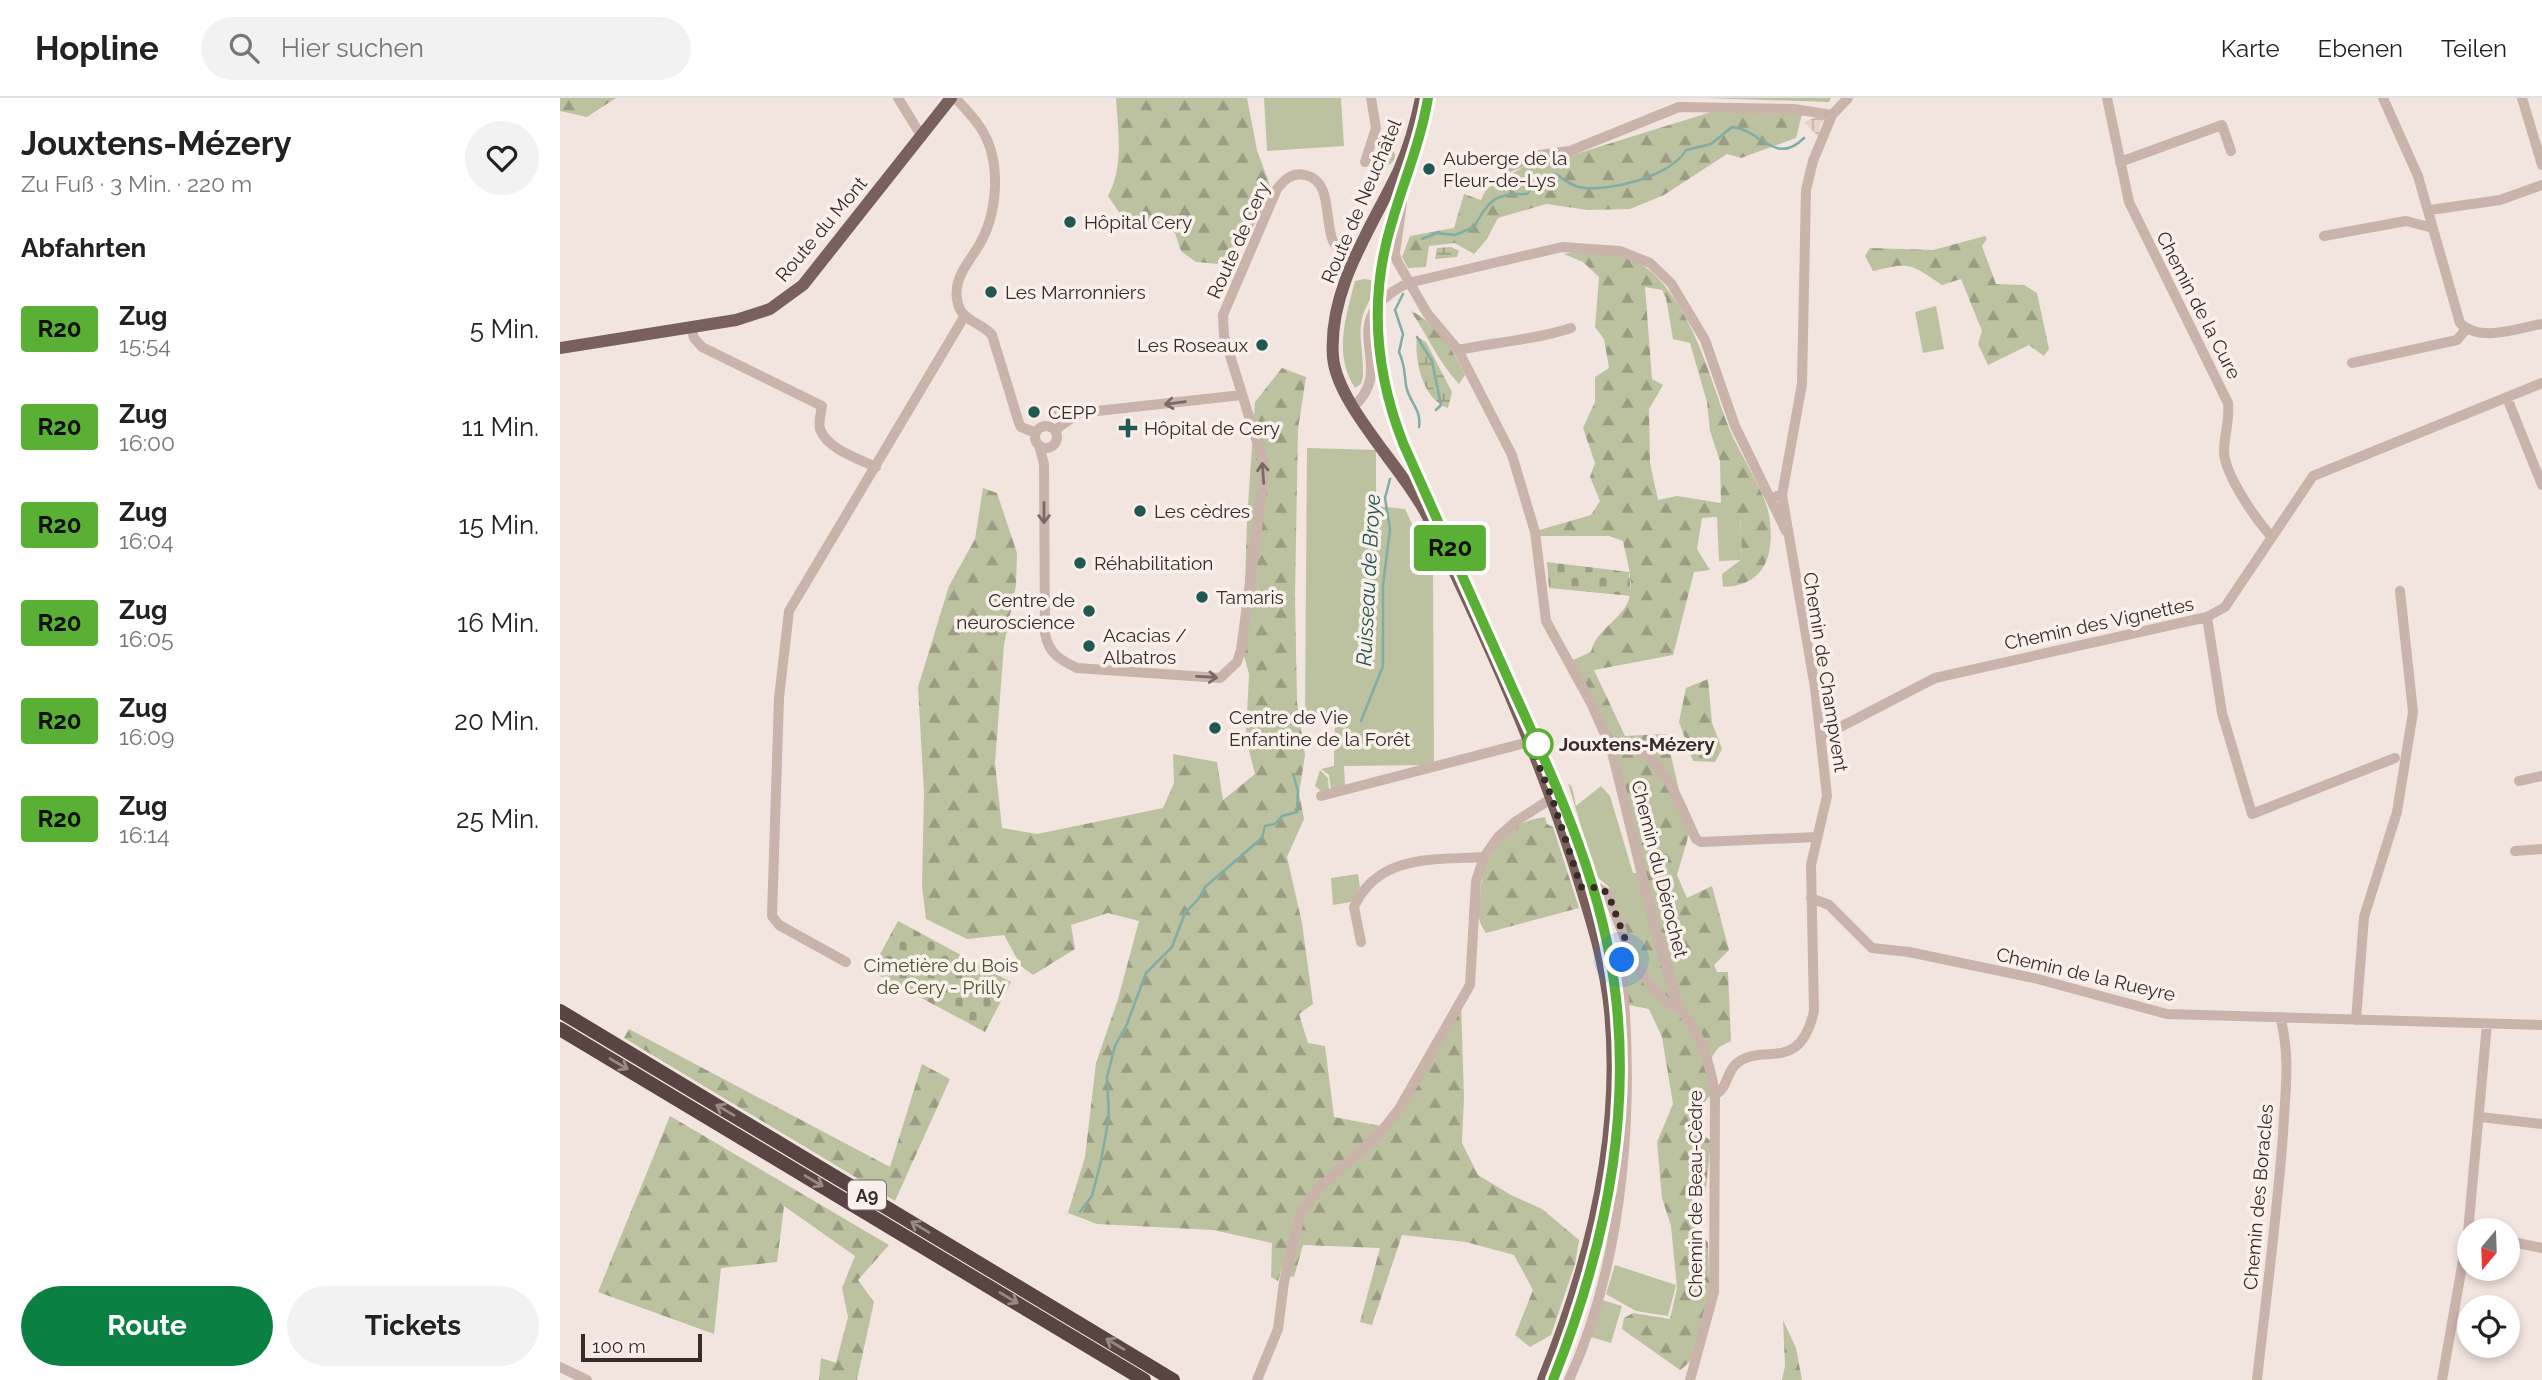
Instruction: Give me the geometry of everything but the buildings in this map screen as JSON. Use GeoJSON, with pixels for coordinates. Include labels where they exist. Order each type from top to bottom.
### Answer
{"type":"FeatureCollection","features":[{"type":"Feature","properties":{"kind":"highway","name":"A9"},"geometry":{"type":"LineString","coordinates":[[560,1011],[1173,1380]]}},
{"type":"Feature","properties":{"kind":"highway","name":"A9"},"geometry":{"type":"LineString","coordinates":[[560,1029],[1144,1380]]}},
{"type":"Feature","properties":{"kind":"main road","name":"Route du Mont"},"geometry":{"type":"LineString","coordinates":[[560,348],[761,313],[795,293],[953,98]]}},
{"type":"Feature","properties":{"kind":"main road","name":"Route de Neuchâtel"},"geometry":{"type":"LineString","coordinates":[[1420,98],[1406,153],[1354,258],[1336,322],[1333,356],[1339,382],[1353,407],[1397,466],[1427,514],[1529,742],[1552,798],[1603,964],[1612,1046],[1611,1114],[1602,1174],[1585,1253],[1543,1380]]}},
{"type":"Feature","properties":{"kind":"street"},"geometry":{"type":"LineString","coordinates":[[898,98],[922,137]]}},
{"type":"Feature","properties":{"kind":"street"},"geometry":{"type":"LineString","coordinates":[[953,98],[981,128],[989,144],[995,192],[985,234],[961,273],[956,287],[958,305],[964,317],[984,326],[992,335],[1019,423],[1021,427],[1036,433]]}},
{"type":"Feature","properties":{"kind":"street"},"geometry":{"type":"LineString","coordinates":[[1365,162],[1376,128],[1371,98]]}},
{"type":"Feature","properties":{"kind":"street","name":"Chemin de Champvent"},"geometry":{"type":"LineString","coordinates":[[1715,1095],[1723,1089],[1736,1065],[1750,1058],[1776,1056],[1791,1049],[1809,1029],[1814,1011],[1811,865],[1827,796],[1815,688],[1786,531],[1782,495],[1803,374],[1804,201],[1813,161],[1832,116],[1848,98]]}},
{"type":"Feature","properties":{"kind":"street"},"geometry":{"type":"LineString","coordinates":[[2383,98],[2414,166],[2430,210],[2457,316],[2466,329],[2493,332],[2542,324]]}},
{"type":"Feature","properties":{"kind":"street"},"geometry":{"type":"LineString","coordinates":[[2522,98],[2542,165]]}},
{"type":"Feature","properties":{"kind":"street","name":"Chemin de la Cure"},"geometry":{"type":"LineString","coordinates":[[2109,99],[2122,181],[2140,226],[2228,403],[2230,422],[2224,454],[2228,466],[2256,519],[2272,537]]}},
{"type":"Feature","properties":{"kind":"street"},"geometry":{"type":"LineString","coordinates":[[1500,161],[1509,167],[1539,155],[1570,151],[1679,107],[1802,109],[1832,116]]}},
{"type":"Feature","properties":{"kind":"street"},"geometry":{"type":"LineString","coordinates":[[2120,162],[2222,125],[2231,151]]}},
{"type":"Feature","properties":{"kind":"street","name":"Route de Cery"},"geometry":{"type":"LineString","coordinates":[[1039,445],[1044,464],[1045,633],[1050,649],[1060,660],[1077,668],[1220,678],[1237,662],[1241,650],[1265,468],[1224,336],[1223,316],[1277,189],[1285,180],[1299,174],[1317,182],[1325,199],[1335,246],[1354,258]]}},
{"type":"Feature","properties":{"kind":"street"},"geometry":{"type":"LineString","coordinates":[[2430,210],[2500,200],[2542,185]]}},
{"type":"Feature","properties":{"kind":"street","name":"Chemin du Dérochet"},"geometry":{"type":"LineString","coordinates":[[1402,202],[1395,253],[1408,283],[1427,313],[1458,349],[1511,454],[1535,532],[1550,631],[1591,703],[1611,748],[1669,982],[1679,1009]]}},
{"type":"Feature","properties":{"kind":"street"},"geometry":{"type":"LineString","coordinates":[[2324,236],[2406,221],[2433,228]]}},
{"type":"Feature","properties":{"kind":"street","name":"Chemin de Champvent"},"geometry":{"type":"LineString","coordinates":[[1408,283],[1562,247],[1620,251],[1650,263],[1671,283],[1705,340],[1735,426],[1786,531]]}},
{"type":"Feature","properties":{"kind":"street"},"geometry":{"type":"LineString","coordinates":[[1353,407],[1367,392],[1372,378],[1367,334],[1371,315],[1384,296],[1408,283]]}},
{"type":"Feature","properties":{"kind":"street"},"geometry":{"type":"LineString","coordinates":[[846,962],[779,925],[772,916],[779,698],[789,611],[853,500],[876,467],[915,395],[964,317]]}},
{"type":"Feature","properties":{"kind":"street"},"geometry":{"type":"LineString","coordinates":[[691,327],[694,338],[702,347],[822,406],[819,426],[825,438],[876,467]]}},
{"type":"Feature","properties":{"kind":"street"},"geometry":{"type":"LineString","coordinates":[[1458,349],[1522,337],[1541,338],[1571,328]]}},
{"type":"Feature","properties":{"kind":"street"},"geometry":{"type":"LineString","coordinates":[[2353,363],[2458,340],[2466,329]]}},
{"type":"Feature","properties":{"kind":"street","name":"Chemin des Vignettes"},"geometry":{"type":"LineString","coordinates":[[1821,737],[1935,678],[2207,617],[2225,607],[2314,476],[2542,383]]}},
{"type":"Feature","properties":{"kind":"street"},"geometry":{"type":"LineString","coordinates":[[1053,411],[1061,416],[1073,416],[1242,395]]}},
{"type":"Feature","properties":{"kind":"street"},"geometry":{"type":"LineString","coordinates":[[2507,398],[2542,485]]}},
{"type":"Feature","properties":{"kind":"street"},"geometry":{"type":"LineString","coordinates":[[1055,430],[1073,416]]}},
{"type":"Feature","properties":{"kind":"street"},"geometry":{"type":"LineString","coordinates":[[1045,425],[1055,430],[1055,444],[1049,447],[1039,445],[1036,433],[1045,425]]}},
{"type":"Feature","properties":{"kind":"street"},"geometry":{"type":"LineString","coordinates":[[1769,497],[1782,495]]}},
{"type":"Feature","properties":{"kind":"street"},"geometry":{"type":"LineString","coordinates":[[2356,1020],[2364,917],[2397,812],[2413,712],[2400,592]]}},
{"type":"Feature","properties":{"kind":"street"},"geometry":{"type":"LineString","coordinates":[[2207,617],[2222,713],[2252,814],[2395,758]]}},
{"type":"Feature","properties":{"kind":"street"},"geometry":{"type":"LineString","coordinates":[[1321,796],[1479,758],[1529,742]]}},
{"type":"Feature","properties":{"kind":"street"},"geometry":{"type":"LineString","coordinates":[[1611,748],[1645,755],[1664,776],[1696,839],[1701,842],[1816,837]]}},
{"type":"Feature","properties":{"kind":"street"},"geometry":{"type":"LineString","coordinates":[[2519,781],[2542,776]]}},
{"type":"Feature","properties":{"kind":"street"},"geometry":{"type":"LineString","coordinates":[[1257,1380],[1278,1329],[1284,1282],[1300,1215],[1318,1189],[1392,1120],[1467,994],[1472,976],[1476,881],[1484,858],[1498,837],[1552,798]]}},
{"type":"Feature","properties":{"kind":"street"},"geometry":{"type":"LineString","coordinates":[[2515,851],[2542,849]]}},
{"type":"Feature","properties":{"kind":"street"},"geometry":{"type":"LineString","coordinates":[[1361,942],[1354,906],[1370,880],[1386,868],[1484,858]]}},
{"type":"Feature","properties":{"kind":"street","name":"Chemin de Beau-Cèdre"},"geometry":{"type":"LineString","coordinates":[[1581,887],[1595,886],[1607,893],[1630,952],[1650,985],[1668,1003],[1679,1009],[1700,1043],[1711,1071],[1715,1095],[1714,1292],[1690,1380]]}},
{"type":"Feature","properties":{"kind":"street","name":"Chemin de la Rueyre"},"geometry":{"type":"LineString","coordinates":[[1811,898],[1829,905],[1872,947],[1909,951],[2034,978],[2167,1014],[2542,1025]]}},
{"type":"Feature","properties":{"kind":"street"},"geometry":{"type":"LineString","coordinates":[[1569,1380],[1598,1298],[1616,1216],[1626,1125],[1628,1046],[1620,966],[1624,955],[1630,952]]}},
{"type":"Feature","properties":{"kind":"street"},"geometry":{"type":"LineString","coordinates":[[1650,985],[1661,988],[1669,982]]}},
{"type":"Feature","properties":{"kind":"street","name":"Chemin des Boracles"},"geometry":{"type":"LineString","coordinates":[[2257,1380],[2279,1192],[2285,1105],[2288,1053],[2280,1017]]}},
{"type":"Feature","properties":{"kind":"street"},"geometry":{"type":"LineString","coordinates":[[2470,1218],[2487,1024]]}},
{"type":"Feature","properties":{"kind":"street"},"geometry":{"type":"LineString","coordinates":[[2480,1117],[2542,1125]]}},
{"type":"Feature","properties":{"kind":"street"},"geometry":{"type":"LineString","coordinates":[[2520,1243],[2542,1248]]}},
{"type":"Feature","properties":{"kind":"street"},"geometry":{"type":"LineString","coordinates":[[2442,1380],[2460,1281]]}},
{"type":"Feature","properties":{"kind":"street"},"geometry":{"type":"LineString","coordinates":[[560,1367],[587,1380]]}},
{"type":"Feature","properties":{"kind":"green space"},"geometry":{"type":"Polygon","coordinates":[[[560,98],[616,98],[587,117],[560,111],[560,98]]]}},
{"type":"Feature","properties":{"kind":"green space"},"geometry":{"type":"Polygon","coordinates":[[[1116,98],[1247,98],[1257,150],[1272,191],[1242,248],[1220,264],[1196,262],[1181,251],[1175,233],[1156,224],[1121,215],[1108,196],[1118,161],[1116,98]]]}},
{"type":"Feature","properties":{"kind":"green space"},"geometry":{"type":"Polygon","coordinates":[[[1264,98],[1341,98],[1344,146],[1267,151],[1264,98]]]}},
{"type":"Feature","properties":{"kind":"green space"},"geometry":{"type":"Polygon","coordinates":[[[1706,98],[1831,98],[1829,102],[1706,98]]]}},
{"type":"Feature","properties":{"kind":"green space"},"geometry":{"type":"Polygon","coordinates":[[[1711,112],[1802,114],[1796,138],[1741,158],[1727,154],[1664,195],[1630,209],[1588,210],[1546,204],[1498,218],[1487,239],[1474,254],[1455,243],[1429,246],[1426,267],[1408,268],[1402,257],[1410,236],[1454,228],[1464,194],[1481,200],[1486,189],[1538,158],[1563,158],[1711,112]]]}},
{"type":"Feature","properties":{"kind":"green space"},"geometry":{"type":"Polygon","coordinates":[[[1386,147],[1392,150],[1395,156],[1392,162],[1386,165],[1380,162],[1377,156],[1380,150],[1386,147]]]}},
{"type":"Feature","properties":{"kind":"green space"},"geometry":{"type":"Polygon","coordinates":[[[1985,236],[1987,239],[1982,246],[1996,284],[2024,285],[2037,293],[2049,349],[2044,356],[2029,345],[1988,365],[1978,344],[1982,331],[1961,279],[1942,285],[1909,266],[1873,271],[1865,256],[1870,248],[1933,250],[1985,236]]]}},
{"type":"Feature","properties":{"kind":"green space"},"geometry":{"type":"Polygon","coordinates":[[[1451,247],[1459,251],[1457,257],[1435,259],[1437,248],[1451,247]]]}},
{"type":"Feature","properties":{"kind":"green space"},"geometry":{"type":"Polygon","coordinates":[[[1589,249],[1625,257],[1649,270],[1670,292],[1700,348],[1729,428],[1767,505],[1771,529],[1769,554],[1758,574],[1750,581],[1723,587],[1722,574],[1742,559],[1740,515],[1702,518],[1697,549],[1710,570],[1694,572],[1673,655],[1594,670],[1625,736],[1666,734],[1689,834],[1677,875],[1687,898],[1712,886],[1729,950],[1714,965],[1717,972],[1728,972],[1731,1041],[1719,1047],[1705,1066],[1712,1094],[1702,1104],[1703,1135],[1711,1141],[1705,1197],[1692,1199],[1699,1234],[1708,1242],[1708,1311],[1699,1345],[1691,1359],[1680,1370],[1622,1329],[1624,1318],[1633,1313],[1670,1319],[1677,1288],[1671,1226],[1662,1198],[1657,1142],[1673,1104],[1662,1037],[1649,1009],[1629,1005],[1622,973],[1630,952],[1622,918],[1625,917],[1638,940],[1660,935],[1615,745],[1573,660],[1591,652],[1599,636],[1623,610],[1631,588],[1629,568],[1623,541],[1609,536],[1537,536],[1536,531],[1591,515],[1600,501],[1590,477],[1595,463],[1583,428],[1595,402],[1595,377],[1609,368],[1604,339],[1595,327],[1599,277],[1583,262],[1564,254],[1589,249]],[[1645,287],[1652,379],[1663,385],[1649,409],[1650,463],[1658,500],[1677,496],[1721,503],[1720,461],[1710,431],[1707,402],[1690,343],[1673,339],[1666,298],[1662,290],[1645,287]]]}},
{"type":"Feature","properties":{"kind":"green space"},"geometry":{"type":"Polygon","coordinates":[[[1371,280],[1373,295],[1361,325],[1363,376],[1361,384],[1355,388],[1344,362],[1343,335],[1355,281],[1371,280]]]}},
{"type":"Feature","properties":{"kind":"green space"},"geometry":{"type":"Polygon","coordinates":[[[1936,306],[1944,349],[1923,353],[1915,312],[1936,306]]]}},
{"type":"Feature","properties":{"kind":"green space"},"geometry":{"type":"Polygon","coordinates":[[[1411,311],[1437,330],[1449,346],[1465,375],[1459,384],[1439,358],[1411,311]]]}},
{"type":"Feature","properties":{"kind":"green space"},"geometry":{"type":"Polygon","coordinates":[[[1417,337],[1426,342],[1452,392],[1448,408],[1439,404],[1426,388],[1417,357],[1417,337]]]}},
{"type":"Feature","properties":{"kind":"green space"},"geometry":{"type":"Polygon","coordinates":[[[1282,368],[1306,377],[1298,429],[1295,595],[1297,702],[1305,755],[1299,794],[1304,819],[1287,857],[1302,923],[1313,1004],[1299,1014],[1308,1043],[1325,1046],[1334,1117],[1386,1127],[1461,1003],[1464,1097],[1462,1143],[1478,1175],[1511,1195],[1542,1209],[1579,1240],[1575,1264],[1551,1335],[1530,1347],[1515,1335],[1533,1290],[1514,1255],[1466,1242],[1402,1235],[1372,1325],[1360,1322],[1380,1248],[1303,1245],[1294,1277],[1287,1276],[1287,1253],[1278,1281],[1271,1277],[1272,1243],[1213,1230],[1097,1224],[1068,1213],[1085,1157],[1096,1063],[1118,999],[1139,921],[1108,913],[1071,925],[1075,949],[1033,975],[1021,966],[1004,935],[967,939],[926,919],[922,886],[924,793],[918,687],[949,586],[975,539],[983,488],[997,493],[1017,553],[1016,585],[1004,645],[995,763],[1002,828],[1037,834],[1163,808],[1174,783],[1173,754],[1217,762],[1223,800],[1255,774],[1246,738],[1249,674],[1243,652],[1247,520],[1255,402],[1282,368]]]}},
{"type":"Feature","properties":{"kind":"green space"},"geometry":{"type":"Polygon","coordinates":[[[1307,448],[1376,450],[1376,506],[1405,509],[1433,570],[1434,765],[1344,766],[1345,787],[1331,790],[1329,775],[1321,769],[1334,766],[1335,714],[1305,713],[1307,448]]]}},
{"type":"Feature","properties":{"kind":"green space"},"geometry":{"type":"Polygon","coordinates":[[[1740,514],[1742,560],[1719,561],[1717,515],[1740,514]]]}},
{"type":"Feature","properties":{"kind":"green space"},"geometry":{"type":"Polygon","coordinates":[[[1547,562],[1629,572],[1631,596],[1549,588],[1547,562]]]}},
{"type":"Feature","properties":{"kind":"green space"},"geometry":{"type":"Polygon","coordinates":[[[1708,679],[1712,723],[1722,749],[1715,762],[1693,761],[1679,722],[1686,688],[1708,679]]]}},
{"type":"Feature","properties":{"kind":"green space"},"geometry":{"type":"Polygon","coordinates":[[[1320,770],[1328,778],[1329,791],[1322,792],[1315,786],[1320,770]]]}},
{"type":"Feature","properties":{"kind":"green space"},"geometry":{"type":"Polygon","coordinates":[[[1568,783],[1572,787],[1576,806],[1601,786],[1610,796],[1633,873],[1637,873],[1653,937],[1638,940],[1625,918],[1622,918],[1609,887],[1596,876],[1568,783]]]}},
{"type":"Feature","properties":{"kind":"green space"},"geometry":{"type":"Polygon","coordinates":[[[1545,817],[1547,824],[1553,827],[1579,908],[1486,933],[1480,920],[1479,908],[1489,855],[1496,843],[1515,826],[1545,817]]]}},
{"type":"Feature","properties":{"kind":"green space"},"geometry":{"type":"Polygon","coordinates":[[[1358,874],[1360,887],[1351,902],[1333,905],[1331,878],[1358,874]]]}},
{"type":"Feature","properties":{"kind":"green space","name":"Cimetière du Bois de Cery - Prilly"},"geometry":{"type":"Polygon","coordinates":[[[898,921],[1011,982],[985,1032],[871,971],[898,921]]]}},
{"type":"Feature","properties":{"kind":"green space"},"geometry":{"type":"Polygon","coordinates":[[[629,1029],[890,1167],[922,1064],[950,1079],[895,1201],[624,1038],[629,1029]]]}},
{"type":"Feature","properties":{"kind":"green space"},"geometry":{"type":"Polygon","coordinates":[[[670,1116],[889,1245],[858,1280],[874,1302],[857,1380],[819,1380],[821,1358],[836,1363],[848,1317],[842,1288],[855,1256],[784,1206],[777,1262],[721,1268],[714,1334],[598,1292],[670,1116]]]}},
{"type":"Feature","properties":{"kind":"green space"},"geometry":{"type":"Polygon","coordinates":[[[1615,1265],[1676,1285],[1668,1316],[1636,1311],[1606,1294],[1615,1265]]]}},
{"type":"Feature","properties":{"kind":"green space"},"geometry":{"type":"Polygon","coordinates":[[[1602,1300],[1622,1306],[1611,1343],[1591,1337],[1602,1300]]]}},
{"type":"Feature","properties":{"kind":"green space"},"geometry":{"type":"Polygon","coordinates":[[[1783,1320],[1796,1348],[1802,1380],[1782,1380],[1785,1366],[1783,1320]]]}},
{"type":"Feature","properties":{"kind":"shaded area"},"geometry":{"type":"Polygon","coordinates":[[[1819,116],[1825,119],[1820,124],[1819,137],[1804,122],[1819,116]]]}},
{"type":"Feature","properties":{"kind":"waterway","name":"Ruisseau de Broye"},"geometry":{"type":"LineString","coordinates":[[1422,239],[1437,233],[1455,235],[1474,227],[1494,200],[1507,195],[1527,194],[1533,187],[1556,174],[1573,185],[1591,188],[1621,185],[1653,175],[1679,159],[1686,150],[1711,144],[1732,127],[1742,129],[1776,148],[1794,146],[1804,138]]}},
{"type":"Feature","properties":{"kind":"waterway","name":"Ruisseau de Broye"},"geometry":{"type":"LineString","coordinates":[[1403,294],[1395,310],[1403,334],[1399,352],[1407,391],[1419,415],[1419,427]]}},
{"type":"Feature","properties":{"kind":"waterway"},"geometry":{"type":"LineString","coordinates":[[1417,337],[1432,361],[1441,405],[1436,410]]}},
{"type":"Feature","properties":{"kind":"waterway","name":"Ruisseau de Broye"},"geometry":{"type":"LineString","coordinates":[[1361,721],[1383,666],[1383,585],[1390,529],[1385,498],[1390,479]]}},
{"type":"Feature","properties":{"kind":"waterway"},"geometry":{"type":"LineString","coordinates":[[1080,1212],[1092,1196],[1101,1161],[1109,1117],[1107,1077],[1115,1046],[1127,1024],[1146,973],[1172,947],[1185,913],[1202,895],[1205,887],[1262,838],[1265,826],[1275,824],[1282,816],[1297,812],[1298,791],[1293,774]]}},
{"type":"Feature","properties":{"kind":"railway"},"geometry":{"type":"LineString","coordinates":[[1428,98],[1417,145],[1392,222],[1380,278],[1378,333],[1386,388],[1403,443],[1571,822],[1602,918],[1616,1006],[1619,1060],[1611,1169],[1588,1276],[1554,1380]]}},
{"type":"Feature","properties":{"kind":"train","name":"R20"},"geometry":{"type":"LineString","coordinates":[[1428,98],[1417,146],[1387,236],[1380,270],[1377,324],[1383,379],[1403,443],[1578,837],[1604,925],[1616,998],[1620,1057],[1611,1174],[1588,1276],[1553,1380]]}},
{"type":"Feature","properties":{"kind":"place","name":"Auberge de la Fleur-de-Lys"},"geometry":{"type":"Point","coordinates":[1429,169]}},
{"type":"Feature","properties":{"kind":"place","name":"Hôpital Cery"},"geometry":{"type":"Point","coordinates":[1070,222]}},
{"type":"Feature","properties":{"kind":"place","name":"Les Marronniers"},"geometry":{"type":"Point","coordinates":[991,292]}},
{"type":"Feature","properties":{"kind":"place","name":"Les Roseaux"},"geometry":{"type":"Point","coordinates":[1262,345]}},
{"type":"Feature","properties":{"kind":"place","name":"CEPP"},"geometry":{"type":"Point","coordinates":[1034,412]}},
{"type":"Feature","properties":{"kind":"place","name":"Hôpital de Cery"},"geometry":{"type":"Point","coordinates":[1128,428]}},
{"type":"Feature","properties":{"kind":"place","name":"Les cèdres"},"geometry":{"type":"Point","coordinates":[1140,511]}},
{"type":"Feature","properties":{"kind":"place","name":"Réhabilitation"},"geometry":{"type":"Point","coordinates":[1080,563]}},
{"type":"Feature","properties":{"kind":"place","name":"Tamaris"},"geometry":{"type":"Point","coordinates":[1202,597]}},
{"type":"Feature","properties":{"kind":"place","name":"Centre de neuroscience"},"geometry":{"type":"Point","coordinates":[1089,611]}},
{"type":"Feature","properties":{"kind":"place","name":"Acacias / Albatros"},"geometry":{"type":"Point","coordinates":[1089,646]}},
{"type":"Feature","properties":{"kind":"place","name":"Centre de Vie Enfantine de la Forêt"},"geometry":{"type":"Point","coordinates":[1215,728]}},
{"type":"Feature","properties":{"kind":"place","name":"Jouxtens-Mézery"},"geometry":{"type":"Point","coordinates":[1538,744]}},
{"type":"Feature","properties":{"kind":"route"},"geometry":{"type":"LineString","coordinates":[[1538,744],[1529,742],[1552,798],[1581,887],[1593,885],[1602,888],[1611,900],[1630,952],[1624,955],[1622,960]]}}]}
